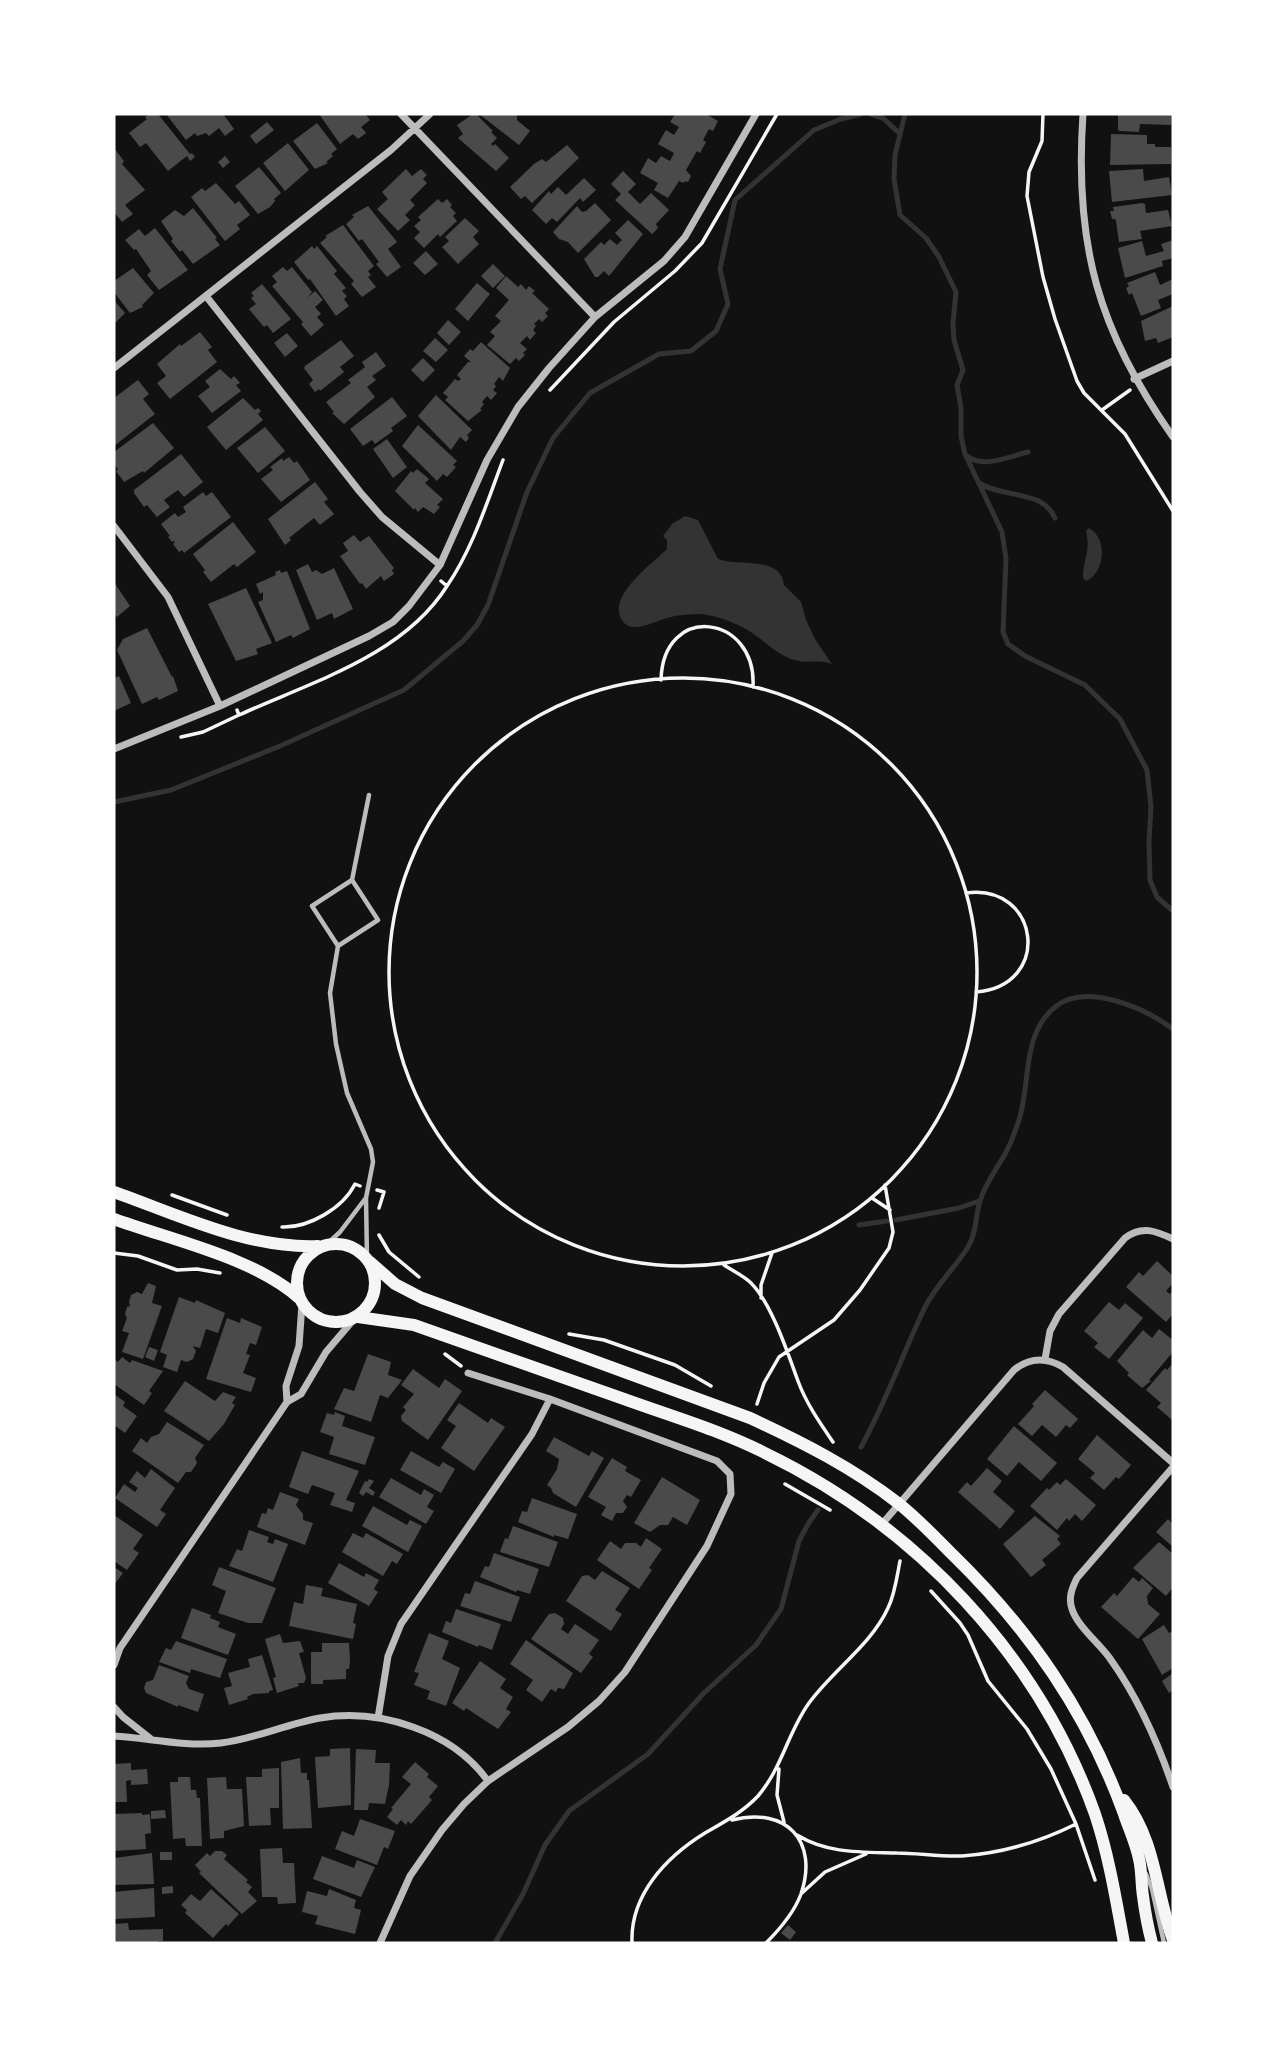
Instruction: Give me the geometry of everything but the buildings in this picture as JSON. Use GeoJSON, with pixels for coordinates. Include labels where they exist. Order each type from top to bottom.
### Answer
{"type":"FeatureCollection","features":[{"type":"Feature","properties":{"kind":"main road"},"geometry":{"type":"LineString","coordinates":[[114,1192],[247,1238],[282,1245],[349,1246],[396,1284],[422,1298],[750,1418],[837,1462],[898,1503],[981,1582],[1034,1644],[1090,1734],[1115,1788],[1140,1860],[1143,1897],[1152,1943]]}},
{"type":"Feature","properties":{"kind":"main road"},"geometry":{"type":"LineString","coordinates":[[114,1219],[248,1266],[286,1287],[316,1318],[326,1322],[346,1322],[370,1304],[376,1288],[376,1279],[368,1261]]}},
{"type":"Feature","properties":{"kind":"main road"},"geometry":{"type":"LineString","coordinates":[[301,1301],[297,1289],[299,1268],[312,1251],[324,1246]]}},
{"type":"Feature","properties":{"kind":"main road"},"geometry":{"type":"LineString","coordinates":[[356,1317],[414,1325],[718,1433],[763,1452],[824,1485],[882,1524],[936,1571],[983,1620],[1024,1675],[1049,1716],[1069,1753],[1097,1821],[1114,1888],[1124,1943]]}},
{"type":"Feature","properties":{"kind":"main road"},"geometry":{"type":"LineString","coordinates":[[1115,1788],[1130,1807],[1147,1843],[1173,1940]]}},
{"type":"Feature","properties":{"kind":"street"},"geometry":{"type":"LineString","coordinates":[[401,114],[595,317]]}},
{"type":"Feature","properties":{"kind":"street"},"geometry":{"type":"LineString","coordinates":[[114,368],[391,150],[430,114]]}},
{"type":"Feature","properties":{"kind":"street"},"geometry":{"type":"LineString","coordinates":[[114,749],[220,706],[369,636],[393,622],[409,606],[440,565],[504,430],[549,368],[595,317],[664,261],[685,237],[756,114]]}},
{"type":"Feature","properties":{"kind":"street"},"geometry":{"type":"LineString","coordinates":[[1083,114],[1081,191],[1088,250],[1105,314],[1134,379],[1173,437]]}},
{"type":"Feature","properties":{"kind":"street"},"geometry":{"type":"LineString","coordinates":[[206,296],[360,492],[382,517],[440,565]]}},
{"type":"Feature","properties":{"kind":"street"},"geometry":{"type":"LineString","coordinates":[[1134,379],[1173,361]]}},
{"type":"Feature","properties":{"kind":"street"},"geometry":{"type":"LineString","coordinates":[[114,526],[168,597],[220,706]]}},
{"type":"Feature","properties":{"kind":"street"},"geometry":{"type":"LineString","coordinates":[[1045,1359],[1053,1322],[1125,1238],[1137,1231],[1151,1230],[1173,1239]]}},
{"type":"Feature","properties":{"kind":"street"},"geometry":{"type":"LineString","coordinates":[[286,1402],[286,1386],[299,1346],[301,1301]]}},
{"type":"Feature","properties":{"kind":"street"},"geometry":{"type":"LineString","coordinates":[[114,1665],[117,1648],[286,1402],[302,1394],[326,1352],[356,1317]]}},
{"type":"Feature","properties":{"kind":"street"},"geometry":{"type":"LineString","coordinates":[[882,1524],[1014,1370],[1031,1360],[1045,1359],[1063,1367],[1173,1465],[1077,1578],[1070,1599],[1078,1620],[1112,1661],[1130,1690],[1173,1787]]}},
{"type":"Feature","properties":{"kind":"street"},"geometry":{"type":"LineString","coordinates":[[380,1943],[398,1900],[424,1854],[464,1804],[488,1781],[568,1727],[599,1701],[625,1672],[707,1546],[731,1494],[730,1474],[717,1461],[550,1399],[468,1373]]}},
{"type":"Feature","properties":{"kind":"street"},"geometry":{"type":"LineString","coordinates":[[378,1718],[388,1656],[401,1624],[532,1434],[550,1399]]}},
{"type":"Feature","properties":{"kind":"street"},"geometry":{"type":"LineString","coordinates":[[114,1707],[151,1739]]}},
{"type":"Feature","properties":{"kind":"street"},"geometry":{"type":"LineString","coordinates":[[114,1736],[192,1745],[246,1739],[319,1718],[378,1718],[418,1729],[452,1745],[472,1761],[488,1781]]}},
{"type":"Feature","properties":{"kind":"lane"},"geometry":{"type":"LineString","coordinates":[[368,1261],[366,1198],[372,1175],[371,1149],[347,1093],[333,1026],[331,978],[338,946],[378,920],[352,880],[369,795]]}},
{"type":"Feature","properties":{"kind":"lane"},"geometry":{"type":"LineString","coordinates":[[338,946],[312,906],[352,880]]}},
{"type":"Feature","properties":{"kind":"lane"},"geometry":{"type":"LineString","coordinates":[[324,1246],[340,1232],[366,1198]]}},
{"type":"Feature","properties":{"kind":"lane"},"geometry":{"type":"LineString","coordinates":[[1140,1860],[1152,1889],[1164,1943]]}},
{"type":"Feature","properties":{"kind":"path"},"geometry":{"type":"LineString","coordinates":[[1043,114],[1042,141],[1032,162],[1027,182],[1029,212],[1055,319],[1084,394],[1125,434],[1173,511]]}},
{"type":"Feature","properties":{"kind":"path"},"geometry":{"type":"LineString","coordinates":[[544,396],[614,322]]}},
{"type":"Feature","properties":{"kind":"path"},"geometry":{"type":"LineString","coordinates":[[1102,410],[1132,389]]}},
{"type":"Feature","properties":{"kind":"path"},"geometry":{"type":"LineString","coordinates":[[439,580],[447,586],[455,574],[492,493],[507,452]]}},
{"type":"Feature","properties":{"kind":"path"},"geometry":{"type":"LineString","coordinates":[[661,680],[662,662],[670,644],[685,630],[702,627],[731,634],[745,648],[752,664],[753,687]]}},
{"type":"Feature","properties":{"kind":"path"},"geometry":{"type":"LineString","coordinates":[[695,678],[753,687],[778,693],[823,712],[869,744],[890,763],[937,822],[957,865],[966,893],[976,951],[976,992],[966,1055],[948,1102],[919,1148],[872,1198],[835,1224],[772,1253],[722,1264],[655,1265],[606,1256],[556,1237],[508,1209],[476,1181],[451,1154],[434,1130],[420,1105],[401,1057],[388,996],[391,918],[387,910],[405,896],[404,877],[408,861],[424,832],[461,780],[498,744],[555,707],[598,691],[636,682],[695,678]]}},
{"type":"Feature","properties":{"kind":"path"},"geometry":{"type":"LineString","coordinates":[[966,893],[988,893],[1012,904],[1026,926],[1029,942],[1026,958],[1017,975],[999,987],[976,992]]}},
{"type":"Feature","properties":{"kind":"path"},"geometry":{"type":"LineString","coordinates":[[274,1227],[304,1223],[339,1205],[348,1197],[355,1184],[359,1185]]}},
{"type":"Feature","properties":{"kind":"path"},"geometry":{"type":"LineString","coordinates":[[754,1410],[772,1368],[788,1350],[834,1320],[860,1290],[889,1248],[893,1232],[885,1185]]}},
{"type":"Feature","properties":{"kind":"path"},"geometry":{"type":"LineString","coordinates":[[377,1212],[384,1192],[379,1191]]}},
{"type":"Feature","properties":{"kind":"path"},"geometry":{"type":"LineString","coordinates":[[166,1193],[232,1217]]}},
{"type":"Feature","properties":{"kind":"path"},"geometry":{"type":"LineString","coordinates":[[872,1198],[890,1210]]}},
{"type":"Feature","properties":{"kind":"path"},"geometry":{"type":"LineString","coordinates":[[377,1227],[389,1252],[421,1279]]}},
{"type":"Feature","properties":{"kind":"path"},"geometry":{"type":"LineString","coordinates":[[114,1253],[138,1256],[177,1270],[197,1269],[231,1277]]}},
{"type":"Feature","properties":{"kind":"path"},"geometry":{"type":"LineString","coordinates":[[761,1299],[761,1284],[772,1253]]}},
{"type":"Feature","properties":{"kind":"path"},"geometry":{"type":"LineString","coordinates":[[722,1264],[751,1283],[761,1299],[788,1350],[798,1382],[811,1408],[833,1442]]}},
{"type":"Feature","properties":{"kind":"path"},"geometry":{"type":"LineString","coordinates":[[564,1333],[604,1339],[675,1365],[716,1388]]}},
{"type":"Feature","properties":{"kind":"path"},"geometry":{"type":"LineString","coordinates":[[442,1352],[468,1373]]}},
{"type":"Feature","properties":{"kind":"path"},"geometry":{"type":"LineString","coordinates":[[747,1400],[757,1404]]}},
{"type":"Feature","properties":{"kind":"path"},"geometry":{"type":"LineString","coordinates":[[779,1480],[838,1515]]}},
{"type":"Feature","properties":{"kind":"path"},"geometry":{"type":"LineString","coordinates":[[893,1555],[907,1568]]}},
{"type":"Feature","properties":{"kind":"path"},"geometry":{"type":"LineString","coordinates":[[632,1943],[634,1914],[650,1883],[685,1847],[755,1799],[780,1763],[808,1703],[875,1629],[889,1607],[900,1561]]}},
{"type":"Feature","properties":{"kind":"path"},"geometry":{"type":"LineString","coordinates":[[929,1590],[960,1622],[988,1681],[1038,1746],[1052,1769],[1076,1824],[1097,1888]]}},
{"type":"Feature","properties":{"kind":"path"},"geometry":{"type":"LineString","coordinates":[[780,1763],[777,1795],[783,1822]]}},
{"type":"Feature","properties":{"kind":"path"},"geometry":{"type":"LineString","coordinates":[[726,1821],[753,1817],[783,1822],[797,1835],[822,1847],[869,1853],[959,1856],[985,1854],[1033,1843],[1076,1824]]}},
{"type":"Feature","properties":{"kind":"path"},"geometry":{"type":"LineString","coordinates":[[797,1835],[802,1844],[805,1862],[801,1895]]}},
{"type":"Feature","properties":{"kind":"path"},"geometry":{"type":"LineString","coordinates":[[766,1943],[786,1921],[801,1895],[825,1872],[869,1853]]}},
{"type":"Feature","properties":{"kind":"shaded area"},"geometry":{"type":"Polygon","coordinates":[[[685,516],[698,520],[718,559],[775,569],[784,585],[801,602],[815,639],[832,664],[790,659],[746,629],[708,615],[679,615],[635,627],[624,623],[619,607],[627,588],[667,549],[667,540],[663,536],[672,524],[685,516]]]}},
{"type":"Feature","properties":{"kind":"shaded area"},"geometry":{"type":"Polygon","coordinates":[[[1089,528],[1099,539],[1102,555],[1097,571],[1086,581],[1083,571],[1088,544],[1086,531],[1089,528]]]}},
{"type":"Feature","properties":{"kind":"waterway"},"geometry":{"type":"LineString","coordinates":[[114,802],[171,790],[280,746],[404,690],[463,641],[477,625],[488,605],[527,492],[553,438],[590,393],[659,354],[691,351],[716,331],[728,304],[720,269],[735,200],[814,130],[861,114]]}},
{"type":"Feature","properties":{"kind":"waterway"},"geometry":{"type":"LineString","coordinates":[[870,114],[883,118],[899,133]]}},
{"type":"Feature","properties":{"kind":"waterway"},"geometry":{"type":"LineString","coordinates":[[905,114],[895,155],[894,179],[900,215],[926,238],[939,257],[956,292],[954,340],[963,370],[957,385],[961,408],[961,436],[965,454],[1002,532],[1006,559],[1003,632],[1008,644],[1025,656],[1085,685],[1120,719],[1147,770],[1151,807],[1150,880],[1157,897],[1173,911]]}},
{"type":"Feature","properties":{"kind":"waterway"},"geometry":{"type":"LineString","coordinates":[[967,456],[973,460],[989,462],[1028,452]]}},
{"type":"Feature","properties":{"kind":"waterway"},"geometry":{"type":"LineString","coordinates":[[979,483],[1032,498],[1049,509],[1055,518]]}},
{"type":"Feature","properties":{"kind":"waterway"},"geometry":{"type":"LineString","coordinates":[[861,1447],[925,1307],[971,1242],[982,1195],[1007,1150],[1019,1120],[1032,1045],[1044,1018],[1055,1007],[1068,1000],[1099,997],[1132,1006],[1173,1029]]}},
{"type":"Feature","properties":{"kind":"waterway"},"geometry":{"type":"LineString","coordinates":[[896,1220],[959,1208],[979,1201]]}},
{"type":"Feature","properties":{"kind":"waterway"},"geometry":{"type":"LineString","coordinates":[[859,1225],[887,1221]]}},
{"type":"Feature","properties":{"kind":"waterway"},"geometry":{"type":"LineString","coordinates":[[495,1943],[523,1894],[545,1845],[569,1811],[648,1754],[704,1693],[756,1645],[781,1609],[799,1541],[818,1510]]}}]}
